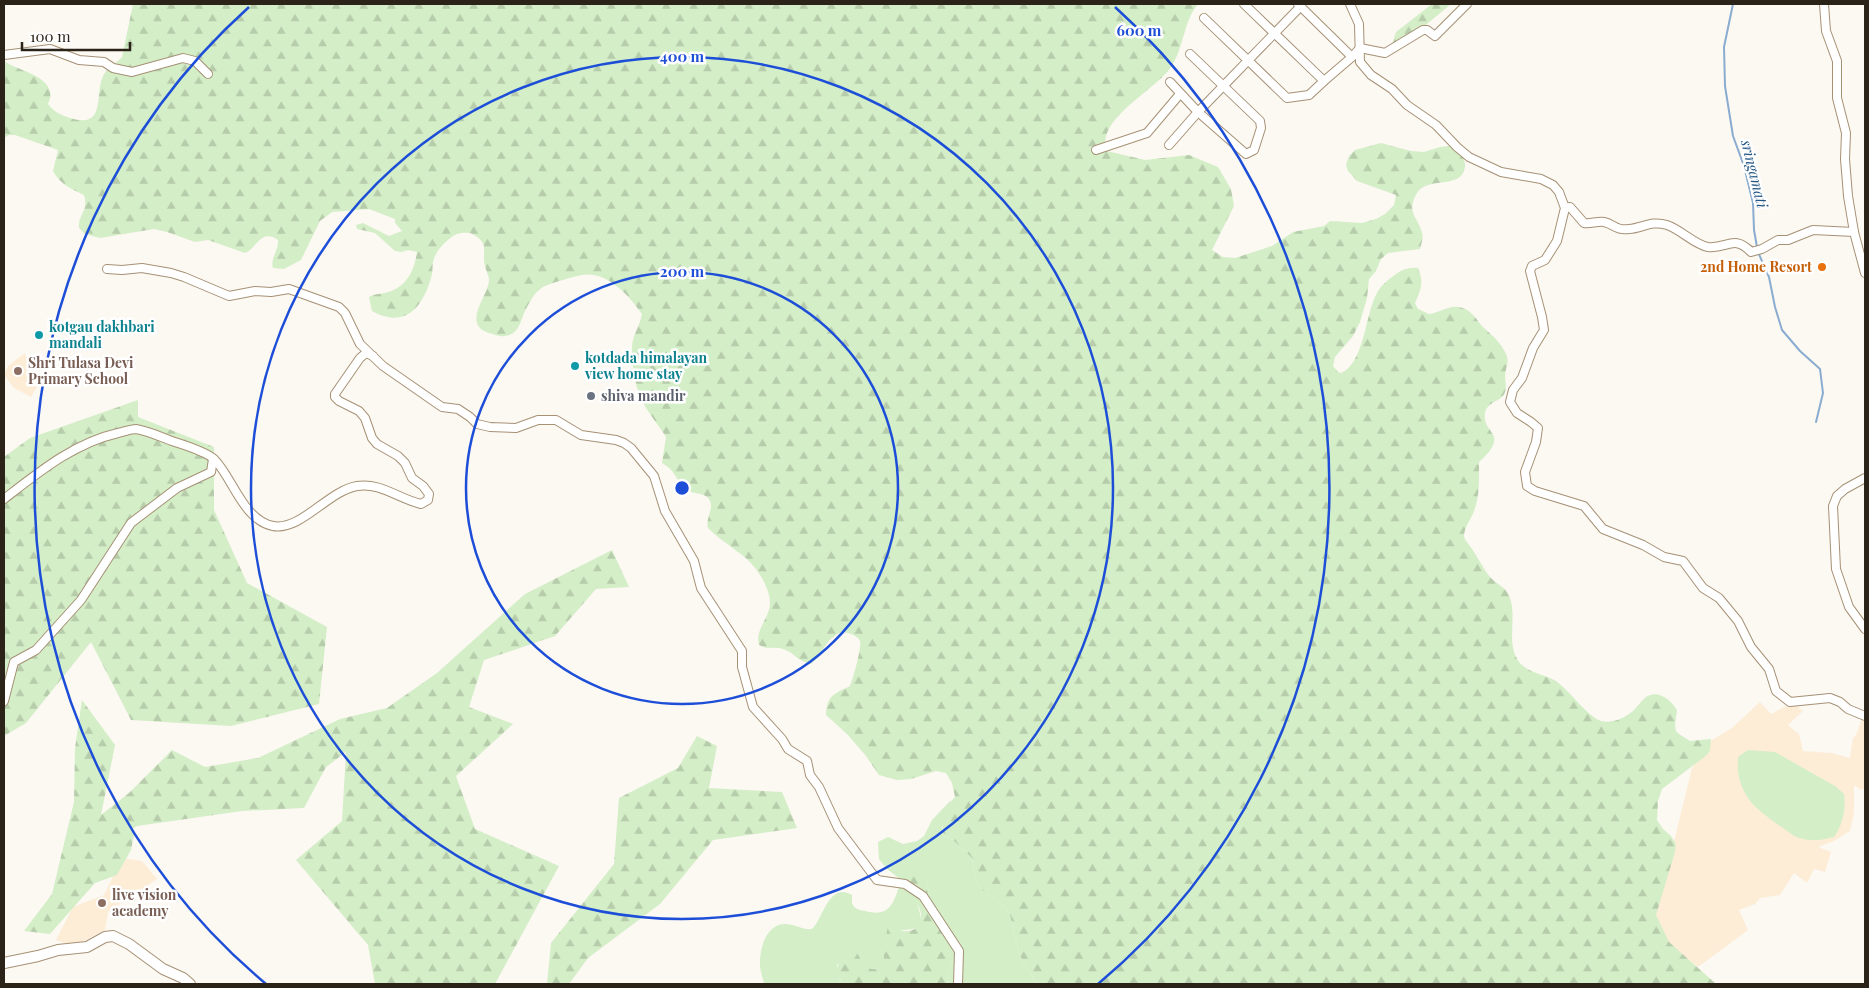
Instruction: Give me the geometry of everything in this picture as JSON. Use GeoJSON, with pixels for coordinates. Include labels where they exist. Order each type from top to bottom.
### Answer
{"type":"FeatureCollection","features":[{"type":"Feature","properties":{"kind":"street"},"geometry":{"type":"LineString","coordinates":[[1244,4],[1324,81]]}},
{"type":"Feature","properties":{"kind":"street"},"geometry":{"type":"LineString","coordinates":[[1350,4],[1358,24],[1360,62],[1371,75],[1392,89],[1407,105],[1436,125],[1456,147],[1469,157],[1501,172],[1530,176],[1553,185],[1559,192],[1565,208],[1557,241],[1550,254],[1545,260],[1532,266],[1530,271],[1544,330],[1533,348],[1522,378],[1513,390],[1510,402],[1517,413],[1538,428],[1536,442],[1525,472],[1527,486],[1535,491],[1584,506],[1603,529],[1643,545],[1664,558],[1682,561],[1703,588],[1719,598],[1738,621],[1752,647],[1769,669],[1776,691],[1790,702],[1830,698],[1840,702],[1848,709],[1865,716]]}},
{"type":"Feature","properties":{"kind":"street"},"geometry":{"type":"LineString","coordinates":[[1360,48],[1385,53],[1423,30],[1427,30],[1435,36],[1466,4]]}},
{"type":"Feature","properties":{"kind":"street"},"geometry":{"type":"LineString","coordinates":[[1824,4],[1826,31],[1837,62],[1837,98],[1845,128],[1846,177],[1854,232],[1865,273]]}},
{"type":"Feature","properties":{"kind":"street"},"geometry":{"type":"LineString","coordinates":[[1169,145],[1300,5],[1352,57]]}},
{"type":"Feature","properties":{"kind":"street"},"geometry":{"type":"LineString","coordinates":[[1204,18],[1287,98],[1309,95],[1360,48]]}},
{"type":"Feature","properties":{"kind":"street"},"geometry":{"type":"LineString","coordinates":[[4,55],[50,49],[79,60],[104,62],[113,68],[132,72],[184,58],[195,61],[208,74]]}},
{"type":"Feature","properties":{"kind":"street"},"geometry":{"type":"LineString","coordinates":[[1170,82],[1198,112],[1246,154],[1254,150],[1261,128],[1260,121],[1190,54]]}},
{"type":"Feature","properties":{"kind":"street"},"geometry":{"type":"LineString","coordinates":[[1096,150],[1147,133],[1180,94]]}},
{"type":"Feature","properties":{"kind":"street"},"geometry":{"type":"LineString","coordinates":[[1565,208],[1570,207],[1574,210],[1584,223],[1603,222],[1617,229],[1629,229],[1648,224],[1668,225],[1707,247],[1737,242],[1745,245],[1751,252],[1762,250],[1778,240],[1788,240],[1813,230],[1854,232]]}},
{"type":"Feature","properties":{"kind":"street"},"geometry":{"type":"LineString","coordinates":[[107,269],[142,268],[171,274],[184,277],[229,296],[289,289],[339,307],[345,313],[360,344],[383,366],[442,407],[458,410],[470,416],[477,424],[490,427],[516,428],[538,420],[556,420],[581,435],[616,440],[631,448],[654,476],[665,512],[694,562],[701,588],[742,651],[742,667],[753,707],[782,739],[788,750],[807,761],[810,775],[819,787],[838,828],[877,880],[905,884],[923,896],[959,951],[958,984]]}},
{"type":"Feature","properties":{"kind":"street"},"geometry":{"type":"LineString","coordinates":[[4,499],[58,458],[103,437],[136,429],[189,447],[213,459],[242,501],[259,521],[272,526],[286,526],[342,491],[357,486],[378,487],[408,501],[421,504],[428,500],[429,494],[423,486],[412,478],[406,463],[377,444],[372,438],[365,418],[359,411],[335,397],[335,394],[360,358],[366,353],[374,357]]}},
{"type":"Feature","properties":{"kind":"street"},"geometry":{"type":"LineString","coordinates":[[4,702],[14,662],[36,650],[81,600],[132,523],[177,488],[211,472],[213,459]]}},
{"type":"Feature","properties":{"kind":"street"},"geometry":{"type":"LineString","coordinates":[[1865,478],[1845,489],[1838,496],[1833,506],[1836,569],[1849,607],[1865,629]]}},
{"type":"Feature","properties":{"kind":"street"},"geometry":{"type":"LineString","coordinates":[[4,968],[9,967],[8,962],[58,950],[87,947],[105,937],[113,936],[129,944],[163,969],[183,978],[190,984]]}},
{"type":"Feature","properties":{"kind":"shaded area","name":"Shri Tulasa Devi Primary School"},"geometry":{"type":"Polygon","coordinates":[[[25,353],[32,377],[40,382],[31,397],[14,388],[4,375],[8,366],[25,353]]]}},
{"type":"Feature","properties":{"kind":"shaded area"},"geometry":{"type":"Polygon","coordinates":[[[1760,702],[1771,714],[1795,704],[1803,711],[1788,725],[1799,734],[1803,751],[1831,753],[1850,758],[1853,738],[1856,735],[1862,718],[1865,719],[1865,788],[1861,790],[1854,785],[1854,813],[1850,831],[1834,841],[1818,847],[1831,852],[1825,872],[1814,869],[1807,883],[1794,873],[1780,895],[1760,898],[1755,904],[1739,910],[1748,930],[1698,967],[1665,941],[1656,915],[1692,768],[1712,740],[1732,728],[1760,702]]]}},
{"type":"Feature","properties":{"kind":"shaded area","name":"live vision academy"},"geometry":{"type":"Polygon","coordinates":[[[122,858],[142,861],[157,879],[108,912],[105,930],[74,946],[56,940],[73,907],[104,895],[122,858]]]}},
{"type":"Feature","properties":{"kind":"green space"},"geometry":{"type":"Polygon","coordinates":[[[133,4],[1198,4],[1189,19],[1179,52],[1171,67],[1128,106],[1109,128],[1105,139],[1107,151],[1145,160],[1189,155],[1218,167],[1231,189],[1234,206],[1212,250],[1223,257],[1235,258],[1272,246],[1293,232],[1324,226],[1330,221],[1362,223],[1385,214],[1394,205],[1396,195],[1357,181],[1348,171],[1346,165],[1349,156],[1355,150],[1381,143],[1411,151],[1424,152],[1451,146],[1464,160],[1465,167],[1462,174],[1451,181],[1428,185],[1417,193],[1412,206],[1423,235],[1420,249],[1388,253],[1381,259],[1376,271],[1369,279],[1367,298],[1360,322],[1353,336],[1335,357],[1333,366],[1341,373],[1349,368],[1360,349],[1373,302],[1379,290],[1385,282],[1396,274],[1412,268],[1418,268],[1421,278],[1420,290],[1415,303],[1418,309],[1429,314],[1452,307],[1463,308],[1473,315],[1504,350],[1508,360],[1505,376],[1506,390],[1501,398],[1486,409],[1485,420],[1493,434],[1493,445],[1479,462],[1477,499],[1464,538],[1490,577],[1507,592],[1511,600],[1513,645],[1515,654],[1523,666],[1556,681],[1590,714],[1601,721],[1609,722],[1626,716],[1646,697],[1655,694],[1668,699],[1677,710],[1675,725],[1676,731],[1679,734],[1690,741],[1711,739],[1710,750],[1707,755],[1662,789],[1658,801],[1657,820],[1676,844],[1656,915],[1669,942],[1716,984],[1039,984],[1033,978],[1020,956],[1010,915],[1005,907],[984,892],[977,882],[972,858],[953,840],[944,836],[945,815],[955,797],[952,783],[946,773],[936,771],[911,779],[897,780],[879,775],[848,735],[826,715],[828,703],[832,696],[850,686],[860,650],[858,638],[847,633],[838,634],[829,641],[811,664],[802,661],[783,649],[759,645],[760,629],[770,604],[767,589],[762,578],[749,561],[708,528],[711,504],[708,498],[686,489],[670,469],[662,463],[666,437],[642,401],[634,371],[632,343],[642,314],[617,286],[601,277],[592,275],[577,276],[547,285],[533,296],[516,330],[509,335],[500,336],[481,329],[477,323],[478,309],[488,287],[489,279],[485,268],[483,244],[470,233],[457,234],[443,244],[435,255],[429,286],[424,296],[412,312],[395,318],[372,311],[369,297],[392,291],[404,283],[414,266],[417,252],[408,250],[395,251],[375,233],[357,229],[356,225],[363,223],[389,236],[402,231],[395,223],[395,219],[369,209],[332,212],[320,221],[301,260],[284,269],[273,268],[272,264],[278,240],[267,236],[259,240],[245,253],[208,240],[195,242],[154,229],[100,238],[85,234],[79,228],[85,205],[84,195],[62,183],[53,171],[58,150],[15,135],[9,135],[4,138],[4,61],[43,81],[48,87],[50,95],[48,104],[55,111],[70,118],[90,119],[97,109],[103,76],[122,57],[133,4]]]}},
{"type":"Feature","properties":{"kind":"green space"},"geometry":{"type":"Polygon","coordinates":[[[1432,4],[1451,4],[1415,34],[1392,45],[1396,32],[1432,4]]]}},
{"type":"Feature","properties":{"kind":"green space"},"geometry":{"type":"Polygon","coordinates":[[[138,400],[138,417],[214,447],[214,510],[247,583],[327,627],[319,704],[231,726],[131,720],[91,642],[26,723],[4,736],[4,457],[30,438],[138,400]]]}},
{"type":"Feature","properties":{"kind":"green space"},"geometry":{"type":"Polygon","coordinates":[[[612,550],[629,587],[596,589],[555,636],[484,660],[469,707],[513,724],[456,776],[475,829],[559,866],[495,984],[375,984],[368,945],[296,860],[342,821],[346,752],[326,767],[304,808],[242,811],[137,826],[132,829],[134,835],[131,850],[117,875],[95,883],[50,934],[24,931],[52,894],[74,802],[75,748],[82,700],[115,745],[101,815],[129,793],[172,750],[205,767],[258,758],[340,719],[387,708],[437,673],[525,594],[612,550]]]}},
{"type":"Feature","properties":{"kind":"green space"},"geometry":{"type":"Polygon","coordinates":[[[697,736],[717,746],[709,788],[782,792],[797,828],[713,840],[660,904],[588,958],[569,984],[547,984],[551,943],[614,864],[619,798],[678,768],[697,736]]]}},
{"type":"Feature","properties":{"kind":"green space"},"geometry":{"type":"Polygon","coordinates":[[[1748,750],[1775,752],[1835,786],[1844,794],[1845,806],[1843,817],[1834,837],[1814,840],[1794,836],[1753,804],[1741,785],[1738,772],[1738,757],[1748,750]]]}},
{"type":"Feature","properties":{"kind":"green space"},"geometry":{"type":"Polygon","coordinates":[[[951,800],[942,828],[944,836],[953,840],[972,858],[977,882],[984,892],[1005,907],[1010,915],[1020,956],[1033,978],[1039,984],[949,984],[948,972],[957,952],[929,904],[926,878],[907,887],[917,902],[922,922],[915,928],[898,932],[884,945],[884,963],[878,968],[872,969],[861,962],[837,964],[840,980],[843,984],[764,984],[760,967],[762,945],[773,928],[785,924],[812,929],[832,897],[844,892],[852,895],[852,903],[859,910],[874,913],[886,910],[896,895],[901,880],[887,869],[879,859],[878,842],[888,837],[903,844],[917,841],[924,836],[932,820],[951,800]]]}},
{"type":"Feature","properties":{"kind":"green space"},"geometry":{"type":"Polygon","coordinates":[[[924,871],[926,878],[929,904],[957,952],[948,972],[949,984],[843,984],[839,977],[838,969],[841,954],[857,952],[868,967],[876,969],[884,963],[884,945],[888,927],[892,924],[896,925],[900,931],[907,931],[917,928],[920,924],[920,909],[909,890],[907,882],[908,873],[924,871]]]}},
{"type":"Feature","properties":{"kind":"waterway","name":"sringamati"},"geometry":{"type":"LineString","coordinates":[[1733,4],[1724,47],[1725,86],[1733,136],[1744,166],[1753,203],[1757,247]]}},
{"type":"Feature","properties":{"kind":"waterway","name":"sringamati"},"geometry":{"type":"LineString","coordinates":[[1758,252],[1769,277],[1782,330],[1800,351],[1820,369],[1823,393],[1816,422]]}},
{"type":"Feature","properties":{"kind":"place","name":"2nd Home Resort"},"geometry":{"type":"Point","coordinates":[1822,267]}},
{"type":"Feature","properties":{"kind":"place","name":"kotgau dakhbari mandali"},"geometry":{"type":"Point","coordinates":[39,335]}},
{"type":"Feature","properties":{"kind":"place","name":"kotdada himalayan view home stay"},"geometry":{"type":"Point","coordinates":[575,366]}},
{"type":"Feature","properties":{"kind":"place","name":"Shri Tulasa Devi Primary School"},"geometry":{"type":"Point","coordinates":[18,371]}},
{"type":"Feature","properties":{"kind":"place","name":"shiva mandir"},"geometry":{"type":"Point","coordinates":[591,396]}},
{"type":"Feature","properties":{"kind":"place","name":"live vision academy"},"geometry":{"type":"Point","coordinates":[102,903]}}]}
